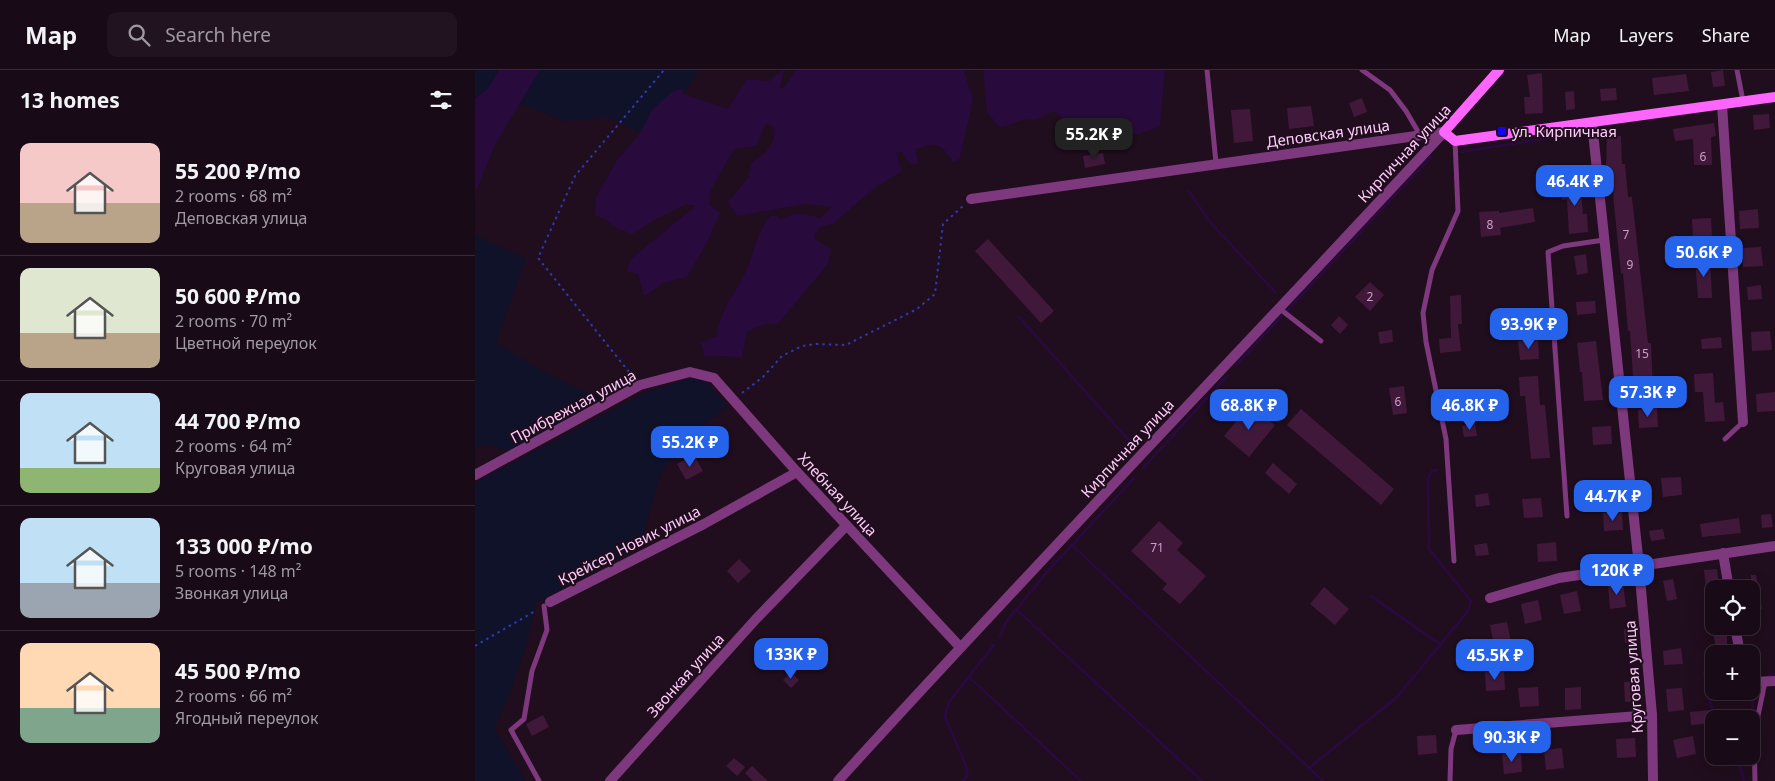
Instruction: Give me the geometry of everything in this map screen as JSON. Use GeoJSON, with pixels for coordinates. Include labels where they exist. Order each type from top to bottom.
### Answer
{"type":"FeatureCollection","features":[{"type":"Feature","properties":{"kind":"street","name":"Кирпичная улица"},"geometry":{"type":"LineString","coordinates":[[838,781],[960,647],[1280,309],[1499,70]]}},
{"type":"Feature","properties":{"kind":"street"},"geometry":{"type":"LineString","coordinates":[[1444,132],[1455,141],[1722,106],[1775,97]]}},
{"type":"Feature","properties":{"kind":"street"},"geometry":{"type":"LineString","coordinates":[[1722,106],[1743,422]]}},
{"type":"Feature","properties":{"kind":"street","name":"Круговая улица"},"geometry":{"type":"LineString","coordinates":[[1592,123],[1639,566],[1652,716],[1653,781]]}},
{"type":"Feature","properties":{"kind":"street","name":"Деповская улица"},"geometry":{"type":"LineString","coordinates":[[971,199],[1444,132]]}},
{"type":"Feature","properties":{"kind":"street","name":"Прибрежная улица"},"geometry":{"type":"LineString","coordinates":[[475,475],[640,385],[690,372]]}},
{"type":"Feature","properties":{"kind":"street","name":"Хлебная улица"},"geometry":{"type":"LineString","coordinates":[[690,372],[714,378],[846,526],[960,647]]}},
{"type":"Feature","properties":{"kind":"street","name":"Крейсер Новик улица"},"geometry":{"type":"LineString","coordinates":[[547,604],[704,524],[797,472]]}},
{"type":"Feature","properties":{"kind":"street","name":"Звонкая улица"},"geometry":{"type":"LineString","coordinates":[[610,781],[756,619],[846,526]]}},
{"type":"Feature","properties":{"kind":"street"},"geometry":{"type":"LineString","coordinates":[[1490,598],[1559,578],[1775,546]]}},
{"type":"Feature","properties":{"kind":"street"},"geometry":{"type":"LineString","coordinates":[[1723,553],[1728,580]]}},
{"type":"Feature","properties":{"kind":"street"},"geometry":{"type":"LineString","coordinates":[[1456,730],[1652,716]]}},
{"type":"Feature","properties":{"kind":"lane"},"geometry":{"type":"LineString","coordinates":[[1207,70],[1216,163]]}},
{"type":"Feature","properties":{"kind":"lane"},"geometry":{"type":"LineString","coordinates":[[1362,70],[1390,90],[1407,111],[1420,136]]}},
{"type":"Feature","properties":{"kind":"lane"},"geometry":{"type":"LineString","coordinates":[[1737,70],[1743,102]]}},
{"type":"Feature","properties":{"kind":"lane"},"geometry":{"type":"LineString","coordinates":[[1454,560],[1446,439],[1426,342],[1423,313],[1432,270],[1457,211],[1455,141]]}},
{"type":"Feature","properties":{"kind":"lane"},"geometry":{"type":"LineString","coordinates":[[1567,516],[1548,252],[1563,246],[1604,240]]}},
{"type":"Feature","properties":{"kind":"lane"},"geometry":{"type":"LineString","coordinates":[[1280,309],[1321,341]]}},
{"type":"Feature","properties":{"kind":"lane"},"geometry":{"type":"LineString","coordinates":[[1725,439],[1743,422]]}},
{"type":"Feature","properties":{"kind":"lane"},"geometry":{"type":"LineString","coordinates":[[539,781],[511,730],[524,719],[532,671],[547,630],[547,604]]}},
{"type":"Feature","properties":{"kind":"lane"},"geometry":{"type":"LineString","coordinates":[[1755,781],[1754,735],[1770,681]]}},
{"type":"Feature","properties":{"kind":"lane"},"geometry":{"type":"LineString","coordinates":[[1450,781],[1451,749],[1456,730]]}},
{"type":"Feature","properties":{"kind":"path"},"geometry":{"type":"LineString","coordinates":[[640,385],[538,258],[575,176],[663,70]]}},
{"type":"Feature","properties":{"kind":"path"},"geometry":{"type":"LineString","coordinates":[[732,399],[763,377],[782,356],[802,346],[816,344],[846,345],[917,309],[935,294],[943,224],[971,199]]}},
{"type":"Feature","properties":{"kind":"path"},"geometry":{"type":"LineString","coordinates":[[475,646],[547,604]]}},
{"type":"Feature","properties":{"kind":"shaded area"},"geometry":{"type":"Polygon","coordinates":[[[475,70],[499,70],[489,87],[475,99],[475,70]]]}},
{"type":"Feature","properties":{"kind":"shaded area"},"geometry":{"type":"Polygon","coordinates":[[[499,70],[540,70],[495,145],[475,194],[475,99],[489,87],[499,70]]]}},
{"type":"Feature","properties":{"kind":"shaded area"},"geometry":{"type":"Polygon","coordinates":[[[540,70],[699,70],[684,94],[662,102],[652,110],[640,133],[608,117],[564,121],[520,103],[540,70]]]}},
{"type":"Feature","properties":{"kind":"shaded area"},"geometry":{"type":"Polygon","coordinates":[[[784,70],[780,87],[783,89],[796,70],[964,70],[973,100],[960,158],[954,163],[942,148],[934,145],[915,150],[919,164],[910,164],[901,151],[896,153],[902,171],[871,191],[834,223],[818,228],[814,238],[831,249],[828,264],[778,324],[765,324],[747,332],[742,358],[727,356],[705,357],[701,343],[717,336],[724,310],[745,273],[758,237],[770,216],[776,216],[780,220],[790,215],[800,214],[820,218],[832,207],[806,204],[737,216],[728,202],[748,178],[752,162],[766,152],[772,144],[774,127],[766,124],[756,146],[734,149],[711,190],[709,204],[720,213],[707,243],[687,277],[663,283],[644,297],[638,274],[626,271],[631,259],[695,206],[686,204],[651,222],[633,234],[623,231],[595,215],[596,197],[617,160],[640,133],[652,110],[672,92],[682,89],[684,94],[728,109],[747,79],[769,81],[784,70]]]}},
{"type":"Feature","properties":{"kind":"shaded area"},"geometry":{"type":"Polygon","coordinates":[[[983,70],[1165,70],[1160,127],[1131,136],[1124,124],[1099,126],[1084,131],[1071,126],[1054,111],[1036,120],[1024,119],[999,127],[987,112],[983,70]]]}},
{"type":"Feature","properties":{"kind":"shaded area"},"geometry":{"type":"Polygon","coordinates":[[[475,235],[526,259],[496,343],[553,377],[603,399],[510,452],[490,445],[475,447],[475,235]]]}},
{"type":"Feature","properties":{"kind":"shaded area"},"geometry":{"type":"Polygon","coordinates":[[[689,379],[705,381],[728,406],[680,443],[659,480],[640,547],[536,603],[519,667],[508,698],[494,728],[526,781],[475,781],[475,483],[646,392],[689,379]]]}},
{"type":"Feature","properties":{"kind":"building"},"geometry":{"type":"Polygon","coordinates":[[[1723,70],[1725,86],[1713,87],[1711,72],[1723,70]]]}},
{"type":"Feature","properties":{"kind":"building"},"geometry":{"type":"Polygon","coordinates":[[[1542,73],[1543,113],[1525,114],[1524,97],[1530,97],[1527,75],[1542,73]]]}},
{"type":"Feature","properties":{"kind":"building"},"geometry":{"type":"Polygon","coordinates":[[[1686,74],[1689,91],[1654,95],[1652,78],[1686,74]]]}},
{"type":"Feature","properties":{"kind":"building"},"geometry":{"type":"Polygon","coordinates":[[[1616,88],[1617,100],[1601,101],[1600,89],[1616,88]]]}},
{"type":"Feature","properties":{"kind":"building"},"geometry":{"type":"Polygon","coordinates":[[[1574,91],[1575,109],[1566,110],[1565,92],[1574,91]]]}},
{"type":"Feature","properties":{"kind":"building"},"geometry":{"type":"Polygon","coordinates":[[[1362,98],[1367,112],[1354,117],[1349,103],[1362,98]]]}},
{"type":"Feature","properties":{"kind":"building"},"geometry":{"type":"Polygon","coordinates":[[[1311,106],[1314,126],[1289,129],[1287,108],[1311,106]]]}},
{"type":"Feature","properties":{"kind":"building"},"geometry":{"type":"Polygon","coordinates":[[[1250,109],[1253,141],[1234,143],[1231,110],[1250,109]]]}},
{"type":"Feature","properties":{"kind":"building"},"geometry":{"type":"Polygon","coordinates":[[[1769,114],[1770,128],[1754,130],[1753,115],[1769,114]]]}},
{"type":"Feature","properties":{"kind":"building"},"geometry":{"type":"Polygon","coordinates":[[[1714,123],[1716,136],[1711,137],[1712,165],[1694,165],[1693,139],[1675,141],[1673,129],[1714,123]]]}},
{"type":"Feature","properties":{"kind":"building"},"geometry":{"type":"Polygon","coordinates":[[[1621,136],[1622,164],[1625,164],[1628,197],[1632,197],[1648,343],[1651,343],[1653,391],[1634,392],[1630,331],[1628,331],[1623,273],[1621,274],[1612,184],[1607,184],[1607,137],[1621,136]]]}},
{"type":"Feature","properties":{"kind":"building"},"geometry":{"type":"Polygon","coordinates":[[[1103,153],[1105,164],[1085,168],[1083,156],[1103,153]]]}},
{"type":"Feature","properties":{"kind":"building"},"geometry":{"type":"Polygon","coordinates":[[[1580,180],[1583,214],[1587,214],[1588,232],[1569,234],[1567,199],[1562,200],[1561,181],[1580,180]]]}},
{"type":"Feature","properties":{"kind":"building"},"geometry":{"type":"Polygon","coordinates":[[[1533,208],[1535,222],[1500,228],[1501,235],[1481,237],[1479,212],[1499,211],[1499,213],[1533,208]]]}},
{"type":"Feature","properties":{"kind":"building"},"geometry":{"type":"Polygon","coordinates":[[[1758,209],[1759,228],[1740,229],[1739,211],[1758,209]]]}},
{"type":"Feature","properties":{"kind":"building"},"geometry":{"type":"Polygon","coordinates":[[[1711,218],[1712,237],[1693,238],[1692,219],[1711,218]]]}},
{"type":"Feature","properties":{"kind":"building"},"geometry":{"type":"Polygon","coordinates":[[[988,239],[1054,311],[1041,323],[975,251],[988,239]]]}},
{"type":"Feature","properties":{"kind":"building"},"geometry":{"type":"Polygon","coordinates":[[[1761,247],[1763,266],[1743,267],[1742,248],[1761,247]]]}},
{"type":"Feature","properties":{"kind":"building"},"geometry":{"type":"Polygon","coordinates":[[[1586,254],[1588,273],[1577,275],[1574,256],[1586,254]]]}},
{"type":"Feature","properties":{"kind":"building"},"geometry":{"type":"Polygon","coordinates":[[[1710,258],[1712,298],[1698,298],[1695,259],[1710,258]]]}},
{"type":"Feature","properties":{"kind":"building"},"geometry":{"type":"Polygon","coordinates":[[[1370,282],[1384,295],[1370,311],[1355,297],[1370,282]]]}},
{"type":"Feature","properties":{"kind":"building"},"geometry":{"type":"Polygon","coordinates":[[[1761,285],[1762,299],[1748,300],[1747,287],[1761,285]]]}},
{"type":"Feature","properties":{"kind":"building"},"geometry":{"type":"Polygon","coordinates":[[[1461,295],[1462,324],[1458,324],[1461,351],[1440,353],[1439,339],[1451,338],[1450,296],[1461,295]]]}},
{"type":"Feature","properties":{"kind":"building"},"geometry":{"type":"Polygon","coordinates":[[[1595,301],[1596,313],[1577,315],[1576,302],[1595,301]]]}},
{"type":"Feature","properties":{"kind":"building"},"geometry":{"type":"Polygon","coordinates":[[[1339,316],[1348,325],[1340,334],[1331,325],[1339,316]]]}},
{"type":"Feature","properties":{"kind":"building"},"geometry":{"type":"Polygon","coordinates":[[[1392,330],[1393,342],[1380,344],[1378,332],[1392,330]]]}},
{"type":"Feature","properties":{"kind":"building"},"geometry":{"type":"Polygon","coordinates":[[[1770,331],[1772,350],[1752,351],[1751,332],[1770,331]]]}},
{"type":"Feature","properties":{"kind":"building"},"geometry":{"type":"Polygon","coordinates":[[[1721,337],[1722,348],[1702,349],[1701,339],[1721,337]]]}},
{"type":"Feature","properties":{"kind":"building"},"geometry":{"type":"Polygon","coordinates":[[[1538,340],[1539,359],[1520,360],[1518,341],[1538,340]]]}},
{"type":"Feature","properties":{"kind":"building"},"geometry":{"type":"Polygon","coordinates":[[[1596,341],[1603,400],[1584,401],[1577,343],[1596,341]]]}},
{"type":"Feature","properties":{"kind":"building"},"geometry":{"type":"Polygon","coordinates":[[[1713,373],[1715,403],[1723,402],[1725,421],[1705,422],[1703,392],[1695,392],[1694,374],[1713,373]]]}},
{"type":"Feature","properties":{"kind":"building"},"geometry":{"type":"Polygon","coordinates":[[[1538,376],[1540,405],[1545,405],[1550,458],[1531,459],[1525,396],[1520,396],[1519,377],[1538,376]]]}},
{"type":"Feature","properties":{"kind":"building"},"geometry":{"type":"Polygon","coordinates":[[[1404,386],[1407,413],[1393,415],[1389,388],[1404,386]]]}},
{"type":"Feature","properties":{"kind":"building"},"geometry":{"type":"Polygon","coordinates":[[[1470,389],[1472,400],[1458,402],[1457,390],[1470,389]]]}},
{"type":"Feature","properties":{"kind":"building"},"geometry":{"type":"Polygon","coordinates":[[[1775,392],[1775,411],[1757,412],[1756,394],[1775,392]]]}},
{"type":"Feature","properties":{"kind":"building"},"geometry":{"type":"Polygon","coordinates":[[[1250,405],[1275,425],[1249,457],[1224,436],[1250,405]]]}},
{"type":"Feature","properties":{"kind":"building"},"geometry":{"type":"Polygon","coordinates":[[[1657,408],[1658,427],[1639,428],[1638,410],[1657,408]]]}},
{"type":"Feature","properties":{"kind":"building"},"geometry":{"type":"Polygon","coordinates":[[[1301,409],[1394,489],[1381,505],[1287,425],[1301,409]]]}},
{"type":"Feature","properties":{"kind":"building"},"geometry":{"type":"Polygon","coordinates":[[[1475,424],[1477,436],[1464,437],[1462,426],[1475,424]]]}},
{"type":"Feature","properties":{"kind":"building"},"geometry":{"type":"Polygon","coordinates":[[[1611,426],[1612,444],[1593,445],[1592,427],[1611,426]]]}},
{"type":"Feature","properties":{"kind":"building"},"geometry":{"type":"Polygon","coordinates":[[[694,455],[703,471],[686,480],[677,464],[694,455]]]}},
{"type":"Feature","properties":{"kind":"building"},"geometry":{"type":"Polygon","coordinates":[[[1273,463],[1297,484],[1289,494],[1265,473],[1273,463]]]}},
{"type":"Feature","properties":{"kind":"building"},"geometry":{"type":"Polygon","coordinates":[[[1681,477],[1682,495],[1663,497],[1661,478],[1681,477]]]}},
{"type":"Feature","properties":{"kind":"building"},"geometry":{"type":"Polygon","coordinates":[[[1488,493],[1490,505],[1476,507],[1475,495],[1488,493]]]}},
{"type":"Feature","properties":{"kind":"building"},"geometry":{"type":"Polygon","coordinates":[[[1541,498],[1543,517],[1524,518],[1522,499],[1541,498]]]}},
{"type":"Feature","properties":{"kind":"building"},"geometry":{"type":"Polygon","coordinates":[[[1622,512],[1623,530],[1604,531],[1603,513],[1622,512]]]}},
{"type":"Feature","properties":{"kind":"building"},"geometry":{"type":"Polygon","coordinates":[[[1771,514],[1773,527],[1762,528],[1761,515],[1771,514]]]}},
{"type":"Feature","properties":{"kind":"building"},"geometry":{"type":"Polygon","coordinates":[[[1739,518],[1741,533],[1702,537],[1700,524],[1739,518]]]}},
{"type":"Feature","properties":{"kind":"building"},"geometry":{"type":"Polygon","coordinates":[[[1159,521],[1183,543],[1177,550],[1206,576],[1180,604],[1162,589],[1167,584],[1131,551],[1159,521]]]}},
{"type":"Feature","properties":{"kind":"building"},"geometry":{"type":"Polygon","coordinates":[[[1663,529],[1665,539],[1651,541],[1649,531],[1663,529]]]}},
{"type":"Feature","properties":{"kind":"building"},"geometry":{"type":"Polygon","coordinates":[[[1556,542],[1557,561],[1538,562],[1537,544],[1556,542]]]}},
{"type":"Feature","properties":{"kind":"building"},"geometry":{"type":"Polygon","coordinates":[[[1487,543],[1489,555],[1476,556],[1474,545],[1487,543]]]}},
{"type":"Feature","properties":{"kind":"building"},"geometry":{"type":"Polygon","coordinates":[[[739,559],[751,571],[738,583],[727,571],[739,559]]]}},
{"type":"Feature","properties":{"kind":"building"},"geometry":{"type":"Polygon","coordinates":[[[1717,569],[1718,580],[1705,580],[1704,570],[1717,569]]]}},
{"type":"Feature","properties":{"kind":"building"},"geometry":{"type":"Polygon","coordinates":[[[1751,575],[1756,575],[1757,580],[1751,580],[1751,575]]]}},
{"type":"Feature","properties":{"kind":"building"},"geometry":{"type":"Polygon","coordinates":[[[1673,579],[1677,599],[1667,601],[1663,581],[1673,579]]]}},
{"type":"Feature","properties":{"kind":"building"},"geometry":{"type":"Polygon","coordinates":[[[1623,584],[1626,607],[1610,609],[1608,585],[1623,584]]]}},
{"type":"Feature","properties":{"kind":"building"},"geometry":{"type":"Polygon","coordinates":[[[1324,587],[1349,609],[1335,625],[1310,604],[1324,587]]]}},
{"type":"Feature","properties":{"kind":"building"},"geometry":{"type":"Polygon","coordinates":[[[1577,591],[1581,611],[1564,614],[1560,595],[1577,591]]]}},
{"type":"Feature","properties":{"kind":"building"},"geometry":{"type":"Polygon","coordinates":[[[1538,600],[1542,620],[1525,624],[1521,604],[1538,600]]]}},
{"type":"Feature","properties":{"kind":"building"},"geometry":{"type":"Polygon","coordinates":[[[1507,622],[1511,642],[1494,645],[1490,625],[1507,622]]]}},
{"type":"Feature","properties":{"kind":"building"},"geometry":{"type":"Polygon","coordinates":[[[1636,628],[1637,642],[1625,643],[1624,629],[1636,628]]]}},
{"type":"Feature","properties":{"kind":"building"},"geometry":{"type":"Polygon","coordinates":[[[1714,635],[1727,635],[1727,645],[1715,645],[1714,635]]]}},
{"type":"Feature","properties":{"kind":"building"},"geometry":{"type":"Polygon","coordinates":[[[1681,648],[1683,664],[1664,665],[1663,651],[1681,648]]]}},
{"type":"Feature","properties":{"kind":"building"},"geometry":{"type":"Polygon","coordinates":[[[1504,671],[1505,690],[1486,691],[1485,672],[1504,671]]]}},
{"type":"Feature","properties":{"kind":"building"},"geometry":{"type":"Polygon","coordinates":[[[791,672],[799,680],[791,688],[783,680],[791,672]]]}},
{"type":"Feature","properties":{"kind":"building"},"geometry":{"type":"Polygon","coordinates":[[[1639,681],[1640,701],[1625,702],[1624,682],[1639,681]]]}},
{"type":"Feature","properties":{"kind":"building"},"geometry":{"type":"Polygon","coordinates":[[[1538,687],[1539,706],[1520,707],[1518,688],[1538,687]]]}},
{"type":"Feature","properties":{"kind":"building"},"geometry":{"type":"Polygon","coordinates":[[[1581,687],[1581,709],[1565,710],[1565,688],[1581,687]]]}},
{"type":"Feature","properties":{"kind":"building"},"geometry":{"type":"Polygon","coordinates":[[[1682,688],[1684,710],[1668,712],[1666,689],[1682,688]]]}},
{"type":"Feature","properties":{"kind":"building"},"geometry":{"type":"Polygon","coordinates":[[[1705,711],[1705,724],[1691,725],[1690,712],[1705,711]]]}},
{"type":"Feature","properties":{"kind":"building"},"geometry":{"type":"Polygon","coordinates":[[[543,715],[549,727],[532,736],[526,724],[543,715]]]}},
{"type":"Feature","properties":{"kind":"building"},"geometry":{"type":"Polygon","coordinates":[[[1436,735],[1437,753],[1418,755],[1417,736],[1436,735]]]}},
{"type":"Feature","properties":{"kind":"building"},"geometry":{"type":"Polygon","coordinates":[[[1693,736],[1696,754],[1677,758],[1673,740],[1693,736]]]}},
{"type":"Feature","properties":{"kind":"building"},"geometry":{"type":"Polygon","coordinates":[[[1635,738],[1636,757],[1617,758],[1616,739],[1635,738]]]}},
{"type":"Feature","properties":{"kind":"building"},"geometry":{"type":"Polygon","coordinates":[[[1562,748],[1564,768],[1546,770],[1544,750],[1562,748]]]}},
{"type":"Feature","properties":{"kind":"building"},"geometry":{"type":"Polygon","coordinates":[[[1521,752],[1522,772],[1504,774],[1502,754],[1521,752]]]}},
{"type":"Feature","properties":{"kind":"building"},"geometry":{"type":"Polygon","coordinates":[[[734,758],[745,767],[737,776],[726,766],[734,758]]]}},
{"type":"Feature","properties":{"kind":"building"},"geometry":{"type":"Polygon","coordinates":[[[752,766],[768,781],[753,781],[745,773],[752,766]]]}},
{"type":"Feature","properties":{"kind":"waterway"},"geometry":{"type":"LineString","coordinates":[[1493,84],[1506,70]]}},
{"type":"Feature","properties":{"kind":"waterway"},"geometry":{"type":"LineString","coordinates":[[1600,131],[1617,129]]}},
{"type":"Feature","properties":{"kind":"waterway"},"geometry":{"type":"LineString","coordinates":[[1460,152],[1583,133]]}},
{"type":"Feature","properties":{"kind":"waterway"},"geometry":{"type":"LineString","coordinates":[[1287,311],[1431,157]]}},
{"type":"Feature","properties":{"kind":"waterway"},"geometry":{"type":"LineString","coordinates":[[1189,191],[1209,221],[1276,293]]}},
{"type":"Feature","properties":{"kind":"waterway"},"geometry":{"type":"LineString","coordinates":[[1236,366],[1282,316]]}},
{"type":"Feature","properties":{"kind":"waterway"},"geometry":{"type":"LineString","coordinates":[[1019,317],[1133,445]]}},
{"type":"Feature","properties":{"kind":"waterway"},"geometry":{"type":"LineString","coordinates":[[1143,468],[1227,376]]}},
{"type":"Feature","properties":{"kind":"waterway"},"geometry":{"type":"LineString","coordinates":[[1309,768],[1397,697],[1468,611],[1471,601],[1429,549],[1428,479],[1432,471],[1438,470]]}},
{"type":"Feature","properties":{"kind":"waterway"},"geometry":{"type":"LineString","coordinates":[[1000,637],[1006,622],[1047,572],[1135,477]]}},
{"type":"Feature","properties":{"kind":"waterway"},"geometry":{"type":"LineString","coordinates":[[1072,545],[1323,781]]}},
{"type":"Feature","properties":{"kind":"waterway"},"geometry":{"type":"LineString","coordinates":[[1371,596],[1441,645]]}},
{"type":"Feature","properties":{"kind":"waterway"},"geometry":{"type":"LineString","coordinates":[[1016,609],[1202,781]]}},
{"type":"Feature","properties":{"kind":"waterway"},"geometry":{"type":"LineString","coordinates":[[962,781],[967,777],[967,768],[945,717],[949,702],[994,645]]}},
{"type":"Feature","properties":{"kind":"waterway"},"geometry":{"type":"LineString","coordinates":[[1704,672],[1712,710]]}},
{"type":"Feature","properties":{"kind":"waterway"},"geometry":{"type":"LineString","coordinates":[[1769,675],[1775,674]]}},
{"type":"Feature","properties":{"kind":"waterway"},"geometry":{"type":"LineString","coordinates":[[969,677],[1081,781]]}},
{"type":"Feature","properties":{"kind":"waterway"},"geometry":{"type":"LineString","coordinates":[[1752,700],[1753,710]]}},
{"type":"Feature","properties":{"kind":"waterway"},"geometry":{"type":"LineString","coordinates":[[1740,765],[1744,781]]}},
{"type":"Feature","properties":{"kind":"place","name":"ул. Кирпичная"},"geometry":{"type":"Point","coordinates":[1502,131]}}]}
